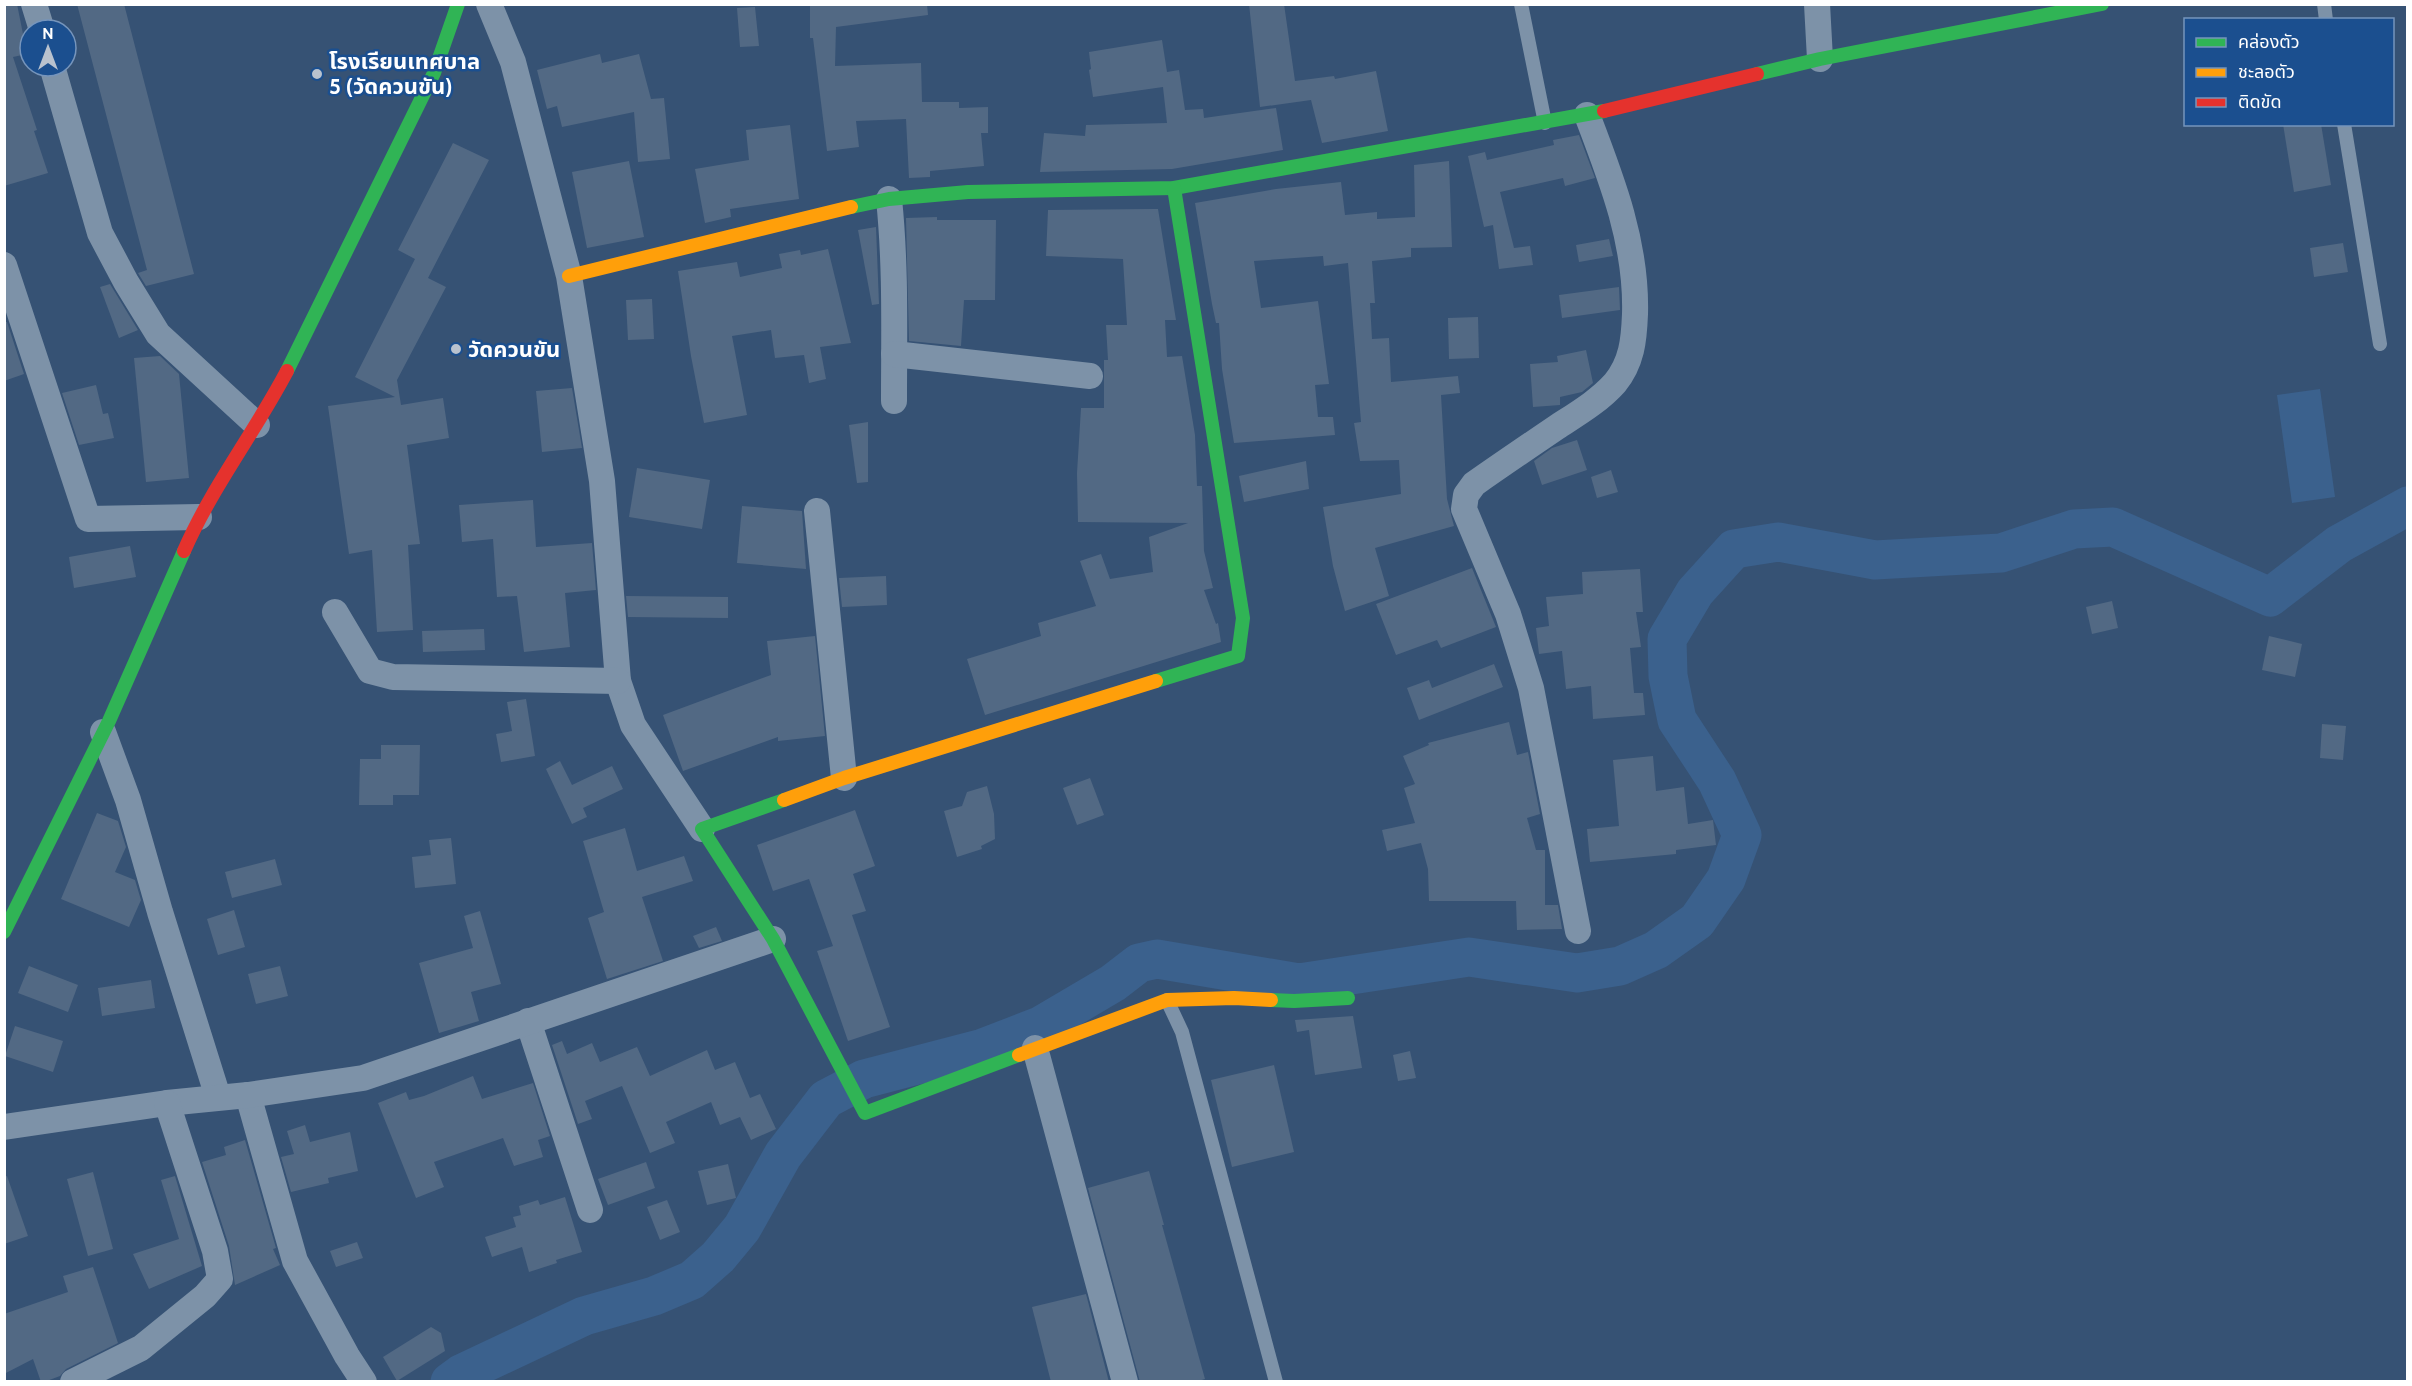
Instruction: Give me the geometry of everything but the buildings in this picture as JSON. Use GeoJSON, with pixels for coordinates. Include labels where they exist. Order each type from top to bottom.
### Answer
{"type":"FeatureCollection","features":[{"type":"Feature","properties":{"kind":"street"},"geometry":{"type":"LineString","coordinates":[[4,932],[103,732],[199,517],[257,425],[286,373],[434,74],[458,4]]}},
{"type":"Feature","properties":{"kind":"street"},"geometry":{"type":"LineString","coordinates":[[489,4],[513,62],[569,276],[602,482],[618,681],[633,724],[773,939],[865,1113],[1167,1000],[1234,998],[1294,1001],[1348,998]]}},
{"type":"Feature","properties":{"kind":"street"},"geometry":{"type":"LineString","coordinates":[[1817,4],[1820,59]]}},
{"type":"Feature","properties":{"kind":"street"},"geometry":{"type":"LineString","coordinates":[[569,276],[833,211],[889,200],[968,192],[1174,188],[1545,123],[1820,59],[2102,4]]}},
{"type":"Feature","properties":{"kind":"street"},"geometry":{"type":"LineString","coordinates":[[55,78],[100,233],[126,282],[158,334],[257,425]]}},
{"type":"Feature","properties":{"kind":"street"},"geometry":{"type":"LineString","coordinates":[[1578,931],[1531,688],[1508,614],[1464,509],[1466,495],[1474,484],[1594,403],[1614,383],[1627,365],[1633,346],[1632,259],[1624,221],[1587,115]]}},
{"type":"Feature","properties":{"kind":"street"},"geometry":{"type":"LineString","coordinates":[[702,829],[844,778],[1238,656],[1243,618],[1174,188]]}},
{"type":"Feature","properties":{"kind":"street"},"geometry":{"type":"LineString","coordinates":[[889,200],[894,250],[894,401]]}},
{"type":"Feature","properties":{"kind":"street"},"geometry":{"type":"LineString","coordinates":[[4,265],[88,519],[199,517]]}},
{"type":"Feature","properties":{"kind":"street"},"geometry":{"type":"LineString","coordinates":[[894,354],[1090,376]]}},
{"type":"Feature","properties":{"kind":"street"},"geometry":{"type":"LineString","coordinates":[[817,511],[844,778]]}},
{"type":"Feature","properties":{"kind":"street"},"geometry":{"type":"LineString","coordinates":[[335,612],[370,671],[393,677],[618,681]]}},
{"type":"Feature","properties":{"kind":"street"},"geometry":{"type":"LineString","coordinates":[[103,732],[128,800],[218,1098]]}},
{"type":"Feature","properties":{"kind":"street"},"geometry":{"type":"LineString","coordinates":[[4,1127],[363,1078],[773,939]]}},
{"type":"Feature","properties":{"kind":"street"},"geometry":{"type":"LineString","coordinates":[[528,1021],[590,1210]]}},
{"type":"Feature","properties":{"kind":"street"},"geometry":{"type":"LineString","coordinates":[[1035,1048],[1125,1382]]}},
{"type":"Feature","properties":{"kind":"street"},"geometry":{"type":"LineString","coordinates":[[248,1095],[295,1261],[347,1356],[364,1382]]}},
{"type":"Feature","properties":{"kind":"street"},"geometry":{"type":"LineString","coordinates":[[73,1382],[141,1348],[206,1296],[220,1279],[217,1257],[167,1103]]}},
{"type":"Feature","properties":{"kind":"lane"},"geometry":{"type":"LineString","coordinates":[[1521,4],[1545,123]]}},
{"type":"Feature","properties":{"kind":"lane"},"geometry":{"type":"LineString","coordinates":[[2344,126],[2380,344]]}},
{"type":"Feature","properties":{"kind":"lane"},"geometry":{"type":"LineString","coordinates":[[1167,1000],[1182,1032],[1276,1382]]}},
{"type":"Feature","properties":{"kind":"water"},"geometry":{"type":"Polygon","coordinates":[[[2320,389],[2335,497],[2292,503],[2277,395],[2320,389]]]}},
{"type":"Feature","properties":{"kind":"waterway"},"geometry":{"type":"LineString","coordinates":[[450,1382],[461,1374],[584,1316],[654,1296],[692,1280],[718,1257],[742,1228],[783,1155],[826,1099],[864,1079],[983,1048],[1040,1026],[1113,983],[1139,963],[1157,959],[1299,983],[1469,957],[1577,973],[1620,966],[1656,950],[1697,921],[1726,879],[1742,835],[1717,781],[1677,720],[1668,676],[1667,639],[1695,592],[1734,549],[1778,542],[1875,560],[2001,553],[2074,529],[2113,527],[2270,597],[2339,544],[2408,506]]}},
{"type":"Feature","properties":{"kind":"traffic: fast"},"geometry":{"type":"LineString","coordinates":[[287,371],[434,73],[458,4]]}},
{"type":"Feature","properties":{"kind":"traffic: fast"},"geometry":{"type":"LineString","coordinates":[[1757,74],[1820,59],[2102,4]]}},
{"type":"Feature","properties":{"kind":"traffic: fast"},"geometry":{"type":"LineString","coordinates":[[851,207],[889,199],[968,192],[1174,188],[1604,111]]}},
{"type":"Feature","properties":{"kind":"traffic: fast"},"geometry":{"type":"LineString","coordinates":[[1156,681],[1238,656],[1243,618],[1174,188]]}},
{"type":"Feature","properties":{"kind":"traffic: fast"},"geometry":{"type":"LineString","coordinates":[[4,932],[109,721],[184,551]]}},
{"type":"Feature","properties":{"kind":"traffic: fast"},"geometry":{"type":"LineString","coordinates":[[784,800],[702,829],[773,939],[865,1113],[1019,1055]]}},
{"type":"Feature","properties":{"kind":"traffic: fast"},"geometry":{"type":"LineString","coordinates":[[1271,1000],[1348,998]]}},
{"type":"Feature","properties":{"kind":"traffic: slow"},"geometry":{"type":"LineString","coordinates":[[569,276],[851,207]]}},
{"type":"Feature","properties":{"kind":"traffic: slow"},"geometry":{"type":"LineString","coordinates":[[784,800],[844,778],[1156,681]]}},
{"type":"Feature","properties":{"kind":"traffic: slow"},"geometry":{"type":"LineString","coordinates":[[1019,1055],[1167,1000],[1234,998],[1271,1000]]}},
{"type":"Feature","properties":{"kind":"traffic: jam"},"geometry":{"type":"LineString","coordinates":[[1604,111],[1757,74]]}},
{"type":"Feature","properties":{"kind":"traffic: jam"},"geometry":{"type":"LineString","coordinates":[[184,551],[207,504],[287,371]]}},
{"type":"Feature","properties":{"kind":"place","name":"โรงเรียนเทศบาล 5 (วัดควนขัน)"},"geometry":{"type":"Point","coordinates":[317,74]}},
{"type":"Feature","properties":{"kind":"place","name":"วัดควนขัน"},"geometry":{"type":"Point","coordinates":[456,349]}}]}
